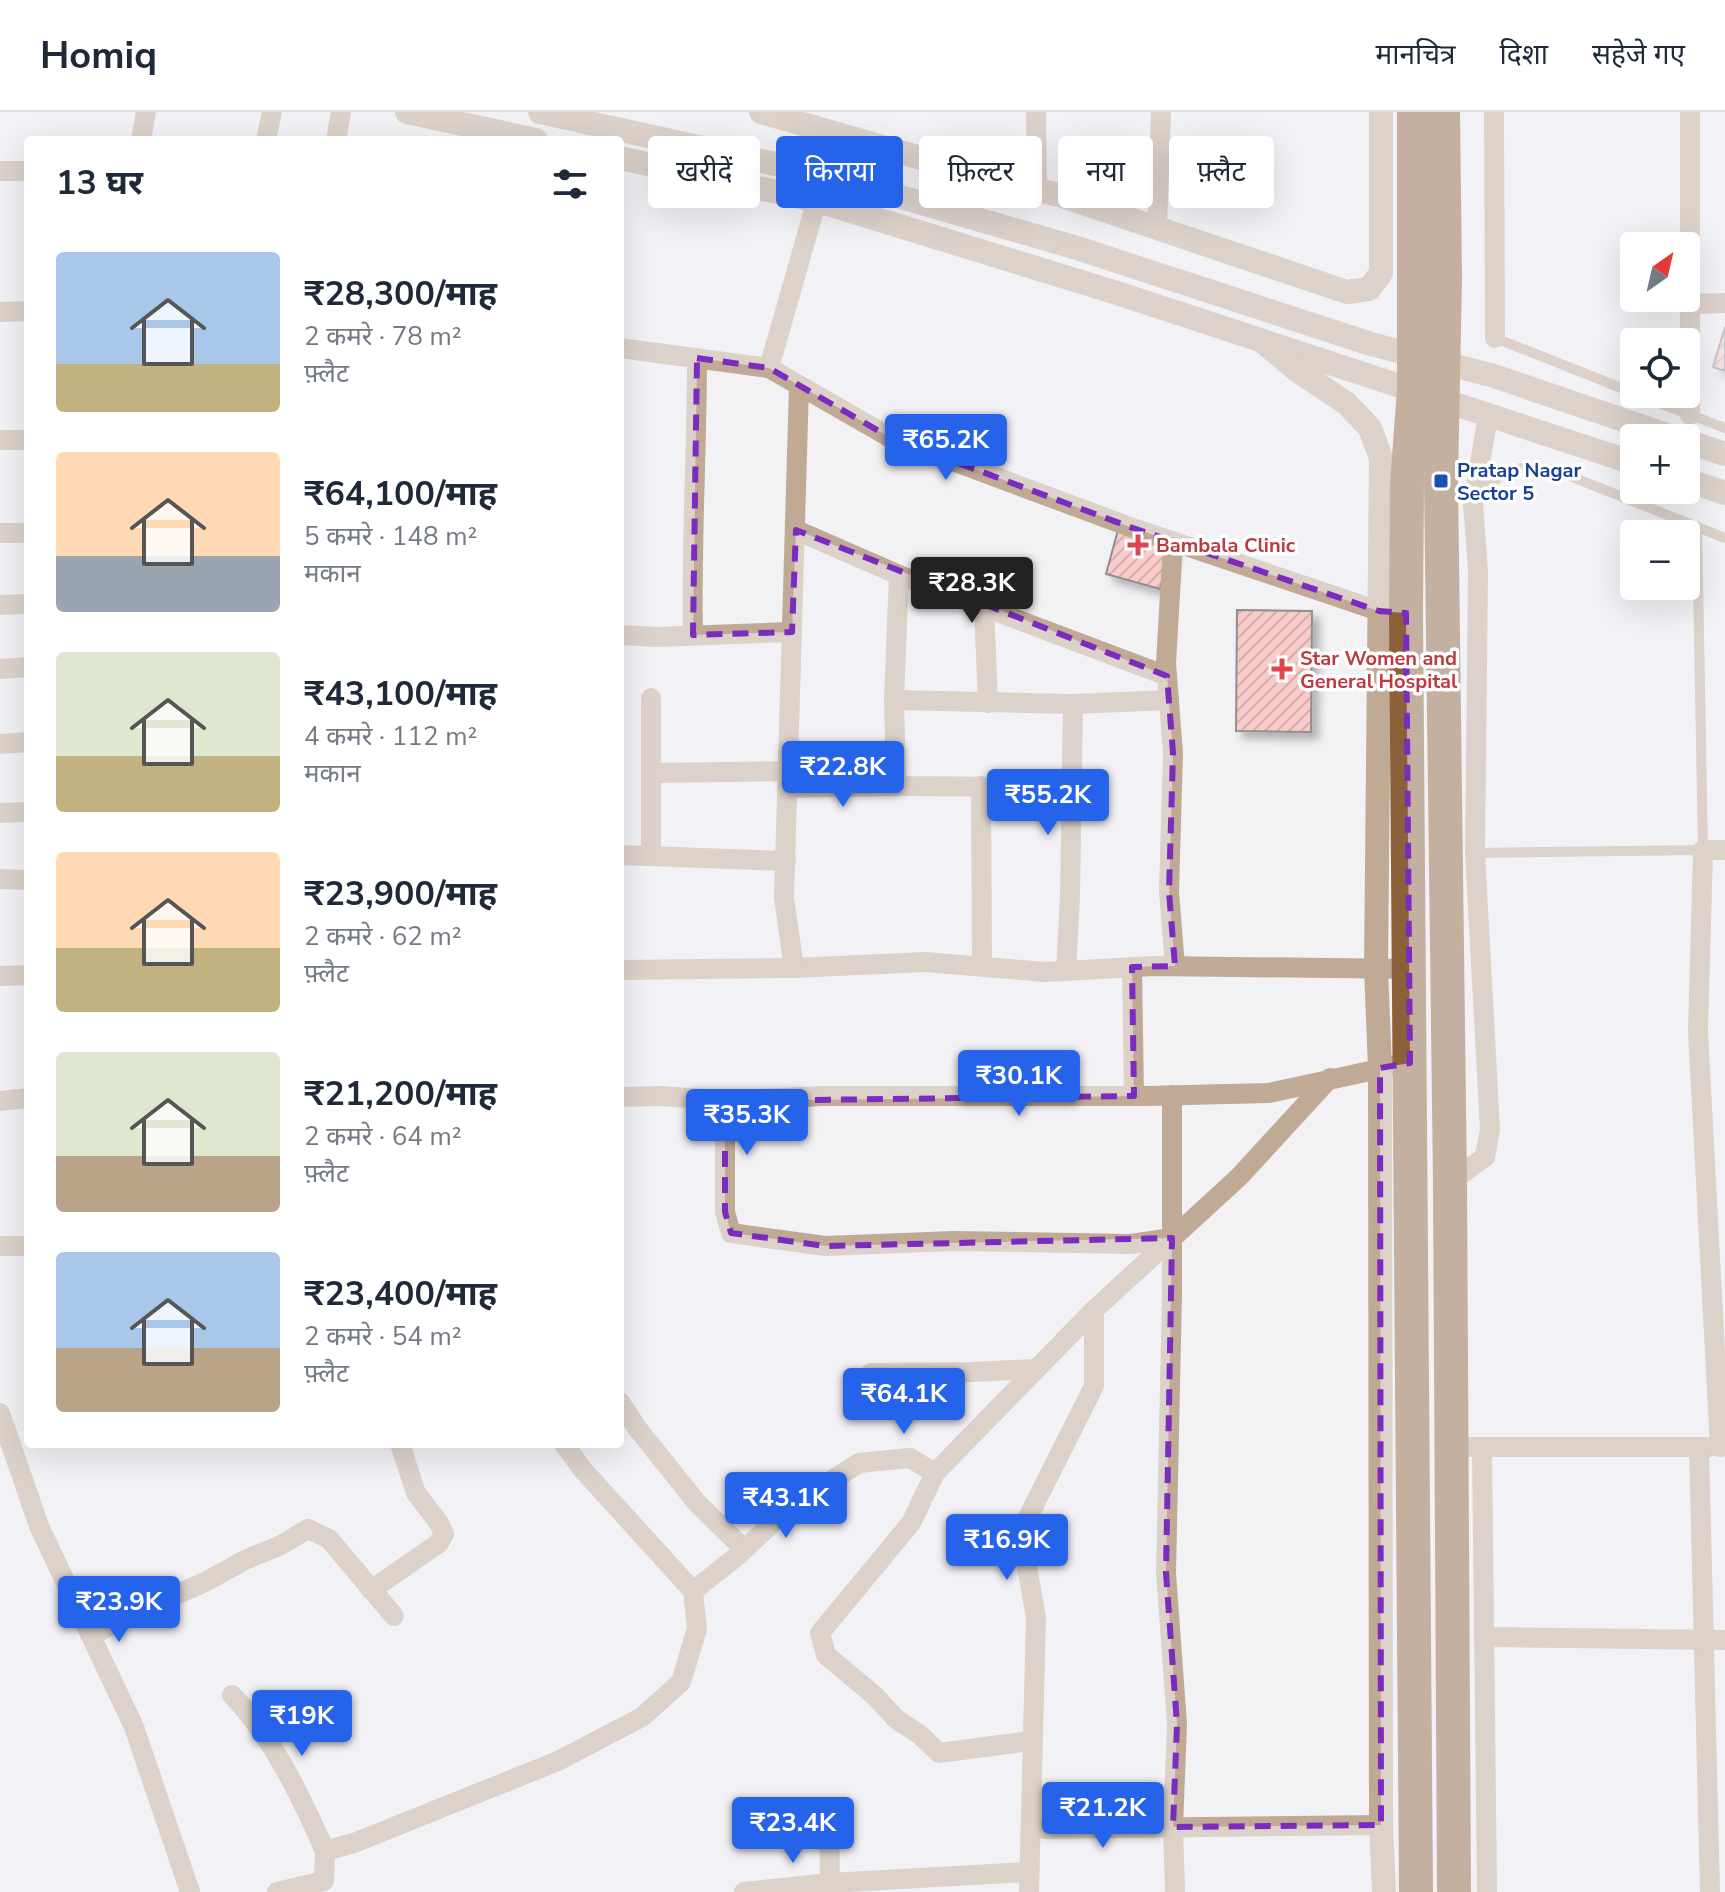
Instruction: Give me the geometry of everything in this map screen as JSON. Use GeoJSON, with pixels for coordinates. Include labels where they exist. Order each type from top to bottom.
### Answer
{"type":"FeatureCollection","features":[{"type":"Feature","properties":{"kind":"highway"},"geometry":{"type":"LineString","coordinates":[[1414,112],[1429,394],[1441,481],[1450,1182],[1466,1448],[1454,1892]]}},
{"type":"Feature","properties":{"kind":"highway"},"geometry":{"type":"LineString","coordinates":[[1428,359],[1443,112]]}},
{"type":"Feature","properties":{"kind":"highway"},"geometry":{"type":"LineString","coordinates":[[1416,1892],[1392,968],[1393,612],[1407,484],[1429,394]]}},
{"type":"Feature","properties":{"kind":"street"},"geometry":{"type":"LineString","coordinates":[[142,136],[146,112]]}},
{"type":"Feature","properties":{"kind":"street"},"geometry":{"type":"LineString","coordinates":[[267,136],[272,112]]}},
{"type":"Feature","properties":{"kind":"street"},"geometry":{"type":"LineString","coordinates":[[337,136],[341,112]]}},
{"type":"Feature","properties":{"kind":"street"},"geometry":{"type":"LineString","coordinates":[[407,112],[466,132],[501,136]]}},
{"type":"Feature","properties":{"kind":"street"},"geometry":{"type":"LineString","coordinates":[[540,112],[776,164]]}},
{"type":"Feature","properties":{"kind":"street"},"geometry":{"type":"LineString","coordinates":[[761,112],[919,156]]}},
{"type":"Feature","properties":{"kind":"street"},"geometry":{"type":"LineString","coordinates":[[1036,112],[1036,136]]}},
{"type":"Feature","properties":{"kind":"street"},"geometry":{"type":"LineString","coordinates":[[1157,228],[1161,112]]}},
{"type":"Feature","properties":{"kind":"street"},"geometry":{"type":"LineString","coordinates":[[1042,191],[1347,292],[1369,289],[1381,273],[1381,112]]}},
{"type":"Feature","properties":{"kind":"street"},"geometry":{"type":"LineString","coordinates":[[1494,112],[1495,338]]}},
{"type":"Feature","properties":{"kind":"street"},"geometry":{"type":"LineString","coordinates":[[1690,112],[1690,232]]}},
{"type":"Feature","properties":{"kind":"street"},"geometry":{"type":"LineString","coordinates":[[624,159],[776,192]]}},
{"type":"Feature","properties":{"kind":"street"},"geometry":{"type":"LineString","coordinates":[[0,171],[24,171]]}},
{"type":"Feature","properties":{"kind":"street"},"geometry":{"type":"LineString","coordinates":[[903,198],[1077,248],[1371,344],[1494,376],[1635,424]]}},
{"type":"Feature","properties":{"kind":"street"},"geometry":{"type":"LineString","coordinates":[[769,368],[816,208]]}},
{"type":"Feature","properties":{"kind":"street"},"geometry":{"type":"LineString","coordinates":[[840,208],[1429,394],[1620,458]]}},
{"type":"Feature","properties":{"kind":"street"},"geometry":{"type":"LineString","coordinates":[[1700,304],[1725,303]]}},
{"type":"Feature","properties":{"kind":"street"},"geometry":{"type":"LineString","coordinates":[[0,312],[24,311]]}},
{"type":"Feature","properties":{"kind":"street"},"geometry":{"type":"LineString","coordinates":[[1690,312],[1690,415]]}},
{"type":"Feature","properties":{"kind":"street"},"geometry":{"type":"LineString","coordinates":[[624,349],[769,368],[891,438],[1173,542],[1393,612],[1381,458],[1370,428],[1346,403],[1298,371],[1262,341]]}},
{"type":"Feature","properties":{"kind":"street"},"geometry":{"type":"LineString","coordinates":[[693,635],[691,546],[697,461],[697,358]]}},
{"type":"Feature","properties":{"kind":"street"},"geometry":{"type":"LineString","coordinates":[[794,968],[784,898],[799,386]]}},
{"type":"Feature","properties":{"kind":"street"},"geometry":{"type":"LineString","coordinates":[[1450,1182],[1485,1157],[1490,1129],[1475,853],[1478,570],[1473,504],[1488,416]]}},
{"type":"Feature","properties":{"kind":"street"},"geometry":{"type":"LineString","coordinates":[[0,440],[24,440]]}},
{"type":"Feature","properties":{"kind":"street"},"geometry":{"type":"LineString","coordinates":[[1700,446],[1725,454]]}},
{"type":"Feature","properties":{"kind":"street"},"geometry":{"type":"LineString","coordinates":[[1700,485],[1725,493]]}},
{"type":"Feature","properties":{"kind":"street"},"geometry":{"type":"LineString","coordinates":[[796,530],[899,575],[1167,676]]}},
{"type":"Feature","properties":{"kind":"street"},"geometry":{"type":"LineString","coordinates":[[0,533],[24,533]]}},
{"type":"Feature","properties":{"kind":"street"},"geometry":{"type":"LineString","coordinates":[[1173,542],[1167,676],[1173,753],[1169,892],[1175,966]]}},
{"type":"Feature","properties":{"kind":"street"},"geometry":{"type":"LineString","coordinates":[[896,786],[894,700],[899,575]]}},
{"type":"Feature","properties":{"kind":"street"},"geometry":{"type":"LineString","coordinates":[[0,605],[24,604]]}},
{"type":"Feature","properties":{"kind":"street"},"geometry":{"type":"LineString","coordinates":[[984,606],[988,703]]}},
{"type":"Feature","properties":{"kind":"street"},"geometry":{"type":"LineString","coordinates":[[624,635],[792,632]]}},
{"type":"Feature","properties":{"kind":"street"},"geometry":{"type":"LineString","coordinates":[[0,669],[24,667]]}},
{"type":"Feature","properties":{"kind":"street"},"geometry":{"type":"LineString","coordinates":[[651,698],[651,856]]}},
{"type":"Feature","properties":{"kind":"street"},"geometry":{"type":"LineString","coordinates":[[894,700],[1073,704],[1169,700]]}},
{"type":"Feature","properties":{"kind":"street"},"geometry":{"type":"LineString","coordinates":[[1066,971],[1073,704]]}},
{"type":"Feature","properties":{"kind":"street"},"geometry":{"type":"LineString","coordinates":[[0,744],[24,742]]}},
{"type":"Feature","properties":{"kind":"street"},"geometry":{"type":"LineString","coordinates":[[652,773],[896,786],[1018,787],[1073,782]]}},
{"type":"Feature","properties":{"kind":"street"},"geometry":{"type":"LineString","coordinates":[[981,786],[982,966]]}},
{"type":"Feature","properties":{"kind":"street"},"geometry":{"type":"LineString","coordinates":[[0,813],[24,812]]}},
{"type":"Feature","properties":{"kind":"street"},"geometry":{"type":"LineString","coordinates":[[1487,1892],[1484,1637],[1466,1448],[1723,1447],[1698,1031],[1703,850],[1725,850]]}},
{"type":"Feature","properties":{"kind":"street"},"geometry":{"type":"LineString","coordinates":[[624,855],[786,861]]}},
{"type":"Feature","properties":{"kind":"street"},"geometry":{"type":"LineString","coordinates":[[0,879],[24,880]]}},
{"type":"Feature","properties":{"kind":"street"},"geometry":{"type":"LineString","coordinates":[[624,970],[794,968],[925,962],[1045,972],[1175,966],[1392,968]]}},
{"type":"Feature","properties":{"kind":"street"},"geometry":{"type":"LineString","coordinates":[[1132,967],[1134,1096]]}},
{"type":"Feature","properties":{"kind":"street"},"geometry":{"type":"LineString","coordinates":[[0,976],[24,975]]}},
{"type":"Feature","properties":{"kind":"street"},"geometry":{"type":"LineString","coordinates":[[624,1097],[663,1096],[725,1101],[822,1096],[1269,1093],[1395,1066],[1381,1825],[1384,1892]]}},
{"type":"Feature","properties":{"kind":"street"},"geometry":{"type":"LineString","coordinates":[[1031,1741],[939,1753],[919,1734],[896,1719],[875,1696],[826,1655],[820,1633],[911,1523],[935,1473],[1094,1310],[1239,1177],[1330,1078]]}},
{"type":"Feature","properties":{"kind":"street"},"geometry":{"type":"LineString","coordinates":[[1172,1095],[1166,1573],[1177,1724],[1173,1827],[1175,1892]]}},
{"type":"Feature","properties":{"kind":"street"},"geometry":{"type":"LineString","coordinates":[[0,1101],[24,1098]]}},
{"type":"Feature","properties":{"kind":"street"},"geometry":{"type":"LineString","coordinates":[[725,1101],[725,1212],[731,1233],[825,1246],[954,1241],[1131,1244],[1172,1238]]}},
{"type":"Feature","properties":{"kind":"street"},"geometry":{"type":"LineString","coordinates":[[0,1246],[24,1246]]}},
{"type":"Feature","properties":{"kind":"street"},"geometry":{"type":"LineString","coordinates":[[744,1892],[830,1883],[863,1887],[1028,1882],[1036,1618],[1021,1531],[1094,1386],[1094,1310]]}},
{"type":"Feature","properties":{"kind":"street"},"geometry":{"type":"LineString","coordinates":[[871,1373],[1036,1369]]}},
{"type":"Feature","properties":{"kind":"street"},"geometry":{"type":"LineString","coordinates":[[624,1408],[697,1503],[744,1549]]}},
{"type":"Feature","properties":{"kind":"street"},"geometry":{"type":"LineString","coordinates":[[0,1413],[39,1526],[134,1727],[190,1892]]}},
{"type":"Feature","properties":{"kind":"street"},"geometry":{"type":"LineString","coordinates":[[1699,1447],[1715,1640],[1716,1763],[1710,1892]]}},
{"type":"Feature","properties":{"kind":"street"},"geometry":{"type":"LineString","coordinates":[[371,1590],[439,1543],[444,1534],[416,1493],[401,1448]]}},
{"type":"Feature","properties":{"kind":"street"},"geometry":{"type":"LineString","coordinates":[[325,1851],[354,1843],[558,1761],[642,1717],[681,1682],[697,1629],[693,1591],[583,1470],[567,1448]]}},
{"type":"Feature","properties":{"kind":"street"},"geometry":{"type":"LineString","coordinates":[[693,1591],[790,1507],[859,1463],[910,1458],[935,1473]]}},
{"type":"Feature","properties":{"kind":"street"},"geometry":{"type":"LineString","coordinates":[[91,1636],[281,1545],[308,1529],[329,1539],[394,1616]]}},
{"type":"Feature","properties":{"kind":"street"},"geometry":{"type":"LineString","coordinates":[[1484,1637],[1715,1640]]}},
{"type":"Feature","properties":{"kind":"street"},"geometry":{"type":"LineString","coordinates":[[232,1695],[249,1713],[300,1794],[325,1851],[328,1887],[277,1892]]}},
{"type":"Feature","properties":{"kind":"street"},"geometry":{"type":"LineString","coordinates":[[1031,1829],[1381,1825]]}},
{"type":"Feature","properties":{"kind":"street"},"geometry":{"type":"LineString","coordinates":[[829,1827],[830,1883]]}},
{"type":"Feature","properties":{"kind":"lane"},"geometry":{"type":"LineString","coordinates":[[1495,338],[1620,388]]}},
{"type":"Feature","properties":{"kind":"lane"},"geometry":{"type":"LineString","coordinates":[[1672,408],[1725,428]]}},
{"type":"Feature","properties":{"kind":"lane"},"geometry":{"type":"LineString","coordinates":[[1473,504],[1497,478],[1513,468],[1534,467],[1555,470],[1680,520]]}},
{"type":"Feature","properties":{"kind":"lane"},"geometry":{"type":"LineString","coordinates":[[1700,528],[1725,538]]}},
{"type":"Feature","properties":{"kind":"lane"},"geometry":{"type":"LineString","coordinates":[[1475,853],[1703,850],[1698,600]]}},
{"type":"Feature","properties":{"kind":"highlighted area"},"geometry":{"type":"Polygon","coordinates":[[[697,358],[769,368],[891,438],[1130,527],[1379,611],[1406,613],[1410,1063],[1380,1068],[1381,1825],[1173,1827],[1177,1724],[1166,1573],[1172,1238],[825,1246],[731,1233],[725,1212],[725,1101],[1134,1096],[1132,967],[1175,966],[1169,892],[1173,753],[1167,676],[796,530],[792,632],[693,635],[697,358]]]}},
{"type":"Feature","properties":{"kind":"building"},"geometry":{"type":"Polygon","coordinates":[[[1725,327],[1725,371],[1713,367],[1725,327]]]}},
{"type":"Feature","properties":{"kind":"building"},"geometry":{"type":"Polygon","coordinates":[[[1118,530],[1172,545],[1160,589],[1106,574],[1118,530]]]}},
{"type":"Feature","properties":{"kind":"building"},"geometry":{"type":"Polygon","coordinates":[[[1237,610],[1312,611],[1311,732],[1236,731],[1237,610]]]}},
{"type":"Feature","properties":{"kind":"place","name":"Pratap Nagar Sector 5"},"geometry":{"type":"Point","coordinates":[1441,481]}},
{"type":"Feature","properties":{"kind":"place","name":"Bambala Clinic"},"geometry":{"type":"Point","coordinates":[1138,545]}},
{"type":"Feature","properties":{"kind":"place","name":"Star Women and General Hospital"},"geometry":{"type":"Point","coordinates":[1282,669]}}]}
